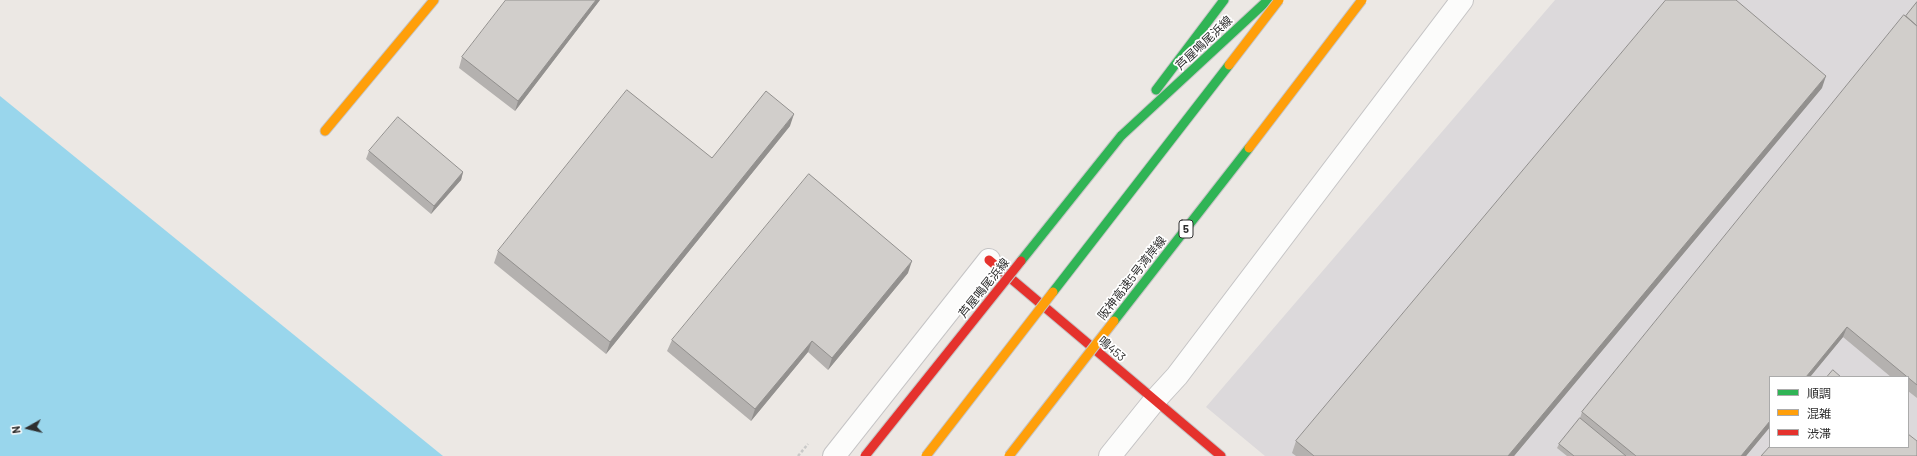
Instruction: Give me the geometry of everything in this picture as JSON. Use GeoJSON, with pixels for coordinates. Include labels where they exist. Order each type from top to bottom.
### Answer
{"type":"FeatureCollection","features":[{"type":"Feature","properties":{"kind":"main road"},"geometry":{"type":"LineString","coordinates":[[325,131],[434,0]]}},
{"type":"Feature","properties":{"kind":"main road","name":"芦屋鳴尾浜線"},"geometry":{"type":"LineString","coordinates":[[865,456],[1121,136],[1224,0]]}},
{"type":"Feature","properties":{"kind":"main road","name":"芦屋鳴尾浜線"},"geometry":{"type":"LineString","coordinates":[[1121,136],[1268,0]]}},
{"type":"Feature","properties":{"kind":"main road"},"geometry":{"type":"LineString","coordinates":[[926,456],[1279,0]]}},
{"type":"Feature","properties":{"kind":"main road","name":"阪神高速5号湾岸線"},"geometry":{"type":"LineString","coordinates":[[1008,456],[1284,103],[1362,0]]}},
{"type":"Feature","properties":{"kind":"main road","name":"鳴453"},"geometry":{"type":"LineString","coordinates":[[989,260],[1221,456]]}},
{"type":"Feature","properties":{"kind":"street"},"geometry":{"type":"LineString","coordinates":[[1110,456],[1155,400],[1177,376],[1462,0]]}},
{"type":"Feature","properties":{"kind":"street"},"geometry":{"type":"LineString","coordinates":[[834,456],[989,260]]}},
{"type":"Feature","properties":{"kind":"shaded area"},"geometry":{"type":"Polygon","coordinates":[[[1555,0],[1917,0],[1917,456],[1265,456],[1206,407],[1555,0]]]}},
{"type":"Feature","properties":{"kind":"water"},"geometry":{"type":"Polygon","coordinates":[[[0,96],[443,456],[0,456],[0,96]]]}},
{"type":"Feature","properties":{"kind":"building"},"geometry":{"type":"Polygon","coordinates":[[[506,0],[596,0],[518,101],[462,57],[506,0]]]}},
{"type":"Feature","properties":{"kind":"building"},"geometry":{"type":"Polygon","coordinates":[[[1666,0],[1736,0],[1826,76],[1508,456],[1314,456],[1296,441],[1666,0]]]}},
{"type":"Feature","properties":{"kind":"building"},"geometry":{"type":"Polygon","coordinates":[[[1917,2],[1917,26],[1906,16],[1917,2]]]}},
{"type":"Feature","properties":{"kind":"building"},"geometry":{"type":"Polygon","coordinates":[[[1904,15],[1917,26],[1917,385],[1909,378],[1909,376],[1906,376],[1847,327],[1807,376],[1769,376],[1769,422],[1741,456],[1636,456],[1582,412],[1904,15]]]}},
{"type":"Feature","properties":{"kind":"building"},"geometry":{"type":"Polygon","coordinates":[[[627,90],[712,158],[766,91],[794,114],[610,342],[498,251],[627,90]]]}},
{"type":"Feature","properties":{"kind":"building"},"geometry":{"type":"Polygon","coordinates":[[[398,117],[463,172],[434,206],[369,151],[398,117]]]}},
{"type":"Feature","properties":{"kind":"building"},"geometry":{"type":"Polygon","coordinates":[[[809,174],[912,261],[832,358],[812,341],[755,409],[672,340],[809,174]]]}},
{"type":"Feature","properties":{"kind":"building"},"geometry":{"type":"Polygon","coordinates":[[[1833,370],[1840,376],[1828,376],[1833,370]]]}},
{"type":"Feature","properties":{"kind":"building"},"geometry":{"type":"Polygon","coordinates":[[[1580,418],[1626,456],[1574,456],[1559,444],[1580,418]]]}},
{"type":"Feature","properties":{"kind":"building"},"geometry":{"type":"Polygon","coordinates":[[[1909,435],[1917,441],[1917,456],[1761,456],[1769,447],[1909,448],[1909,435]]]}},
{"type":"Feature","properties":{"kind":"traffic: fast"},"geometry":{"type":"LineString","coordinates":[[1156,90],[1224,0]]}},
{"type":"Feature","properties":{"kind":"traffic: fast"},"geometry":{"type":"LineString","coordinates":[[1121,136],[1268,0]]}},
{"type":"Feature","properties":{"kind":"traffic: fast"},"geometry":{"type":"LineString","coordinates":[[1053,292],[1229,65]]}},
{"type":"Feature","properties":{"kind":"traffic: fast"},"geometry":{"type":"LineString","coordinates":[[1021,261],[1121,136]]}},
{"type":"Feature","properties":{"kind":"traffic: fast"},"geometry":{"type":"LineString","coordinates":[[1114,321],[1249,148]]}},
{"type":"Feature","properties":{"kind":"traffic: slow"},"geometry":{"type":"LineString","coordinates":[[325,131],[434,0]]}},
{"type":"Feature","properties":{"kind":"traffic: slow"},"geometry":{"type":"LineString","coordinates":[[1229,65],[1279,0]]}},
{"type":"Feature","properties":{"kind":"traffic: slow"},"geometry":{"type":"LineString","coordinates":[[1249,148],[1362,0]]}},
{"type":"Feature","properties":{"kind":"traffic: slow"},"geometry":{"type":"LineString","coordinates":[[926,456],[1053,292]]}},
{"type":"Feature","properties":{"kind":"traffic: slow"},"geometry":{"type":"LineString","coordinates":[[1009,456],[1114,321]]}},
{"type":"Feature","properties":{"kind":"traffic: jam"},"geometry":{"type":"LineString","coordinates":[[989,260],[1221,456]]}},
{"type":"Feature","properties":{"kind":"traffic: jam"},"geometry":{"type":"LineString","coordinates":[[865,456],[1021,261]]}}]}
